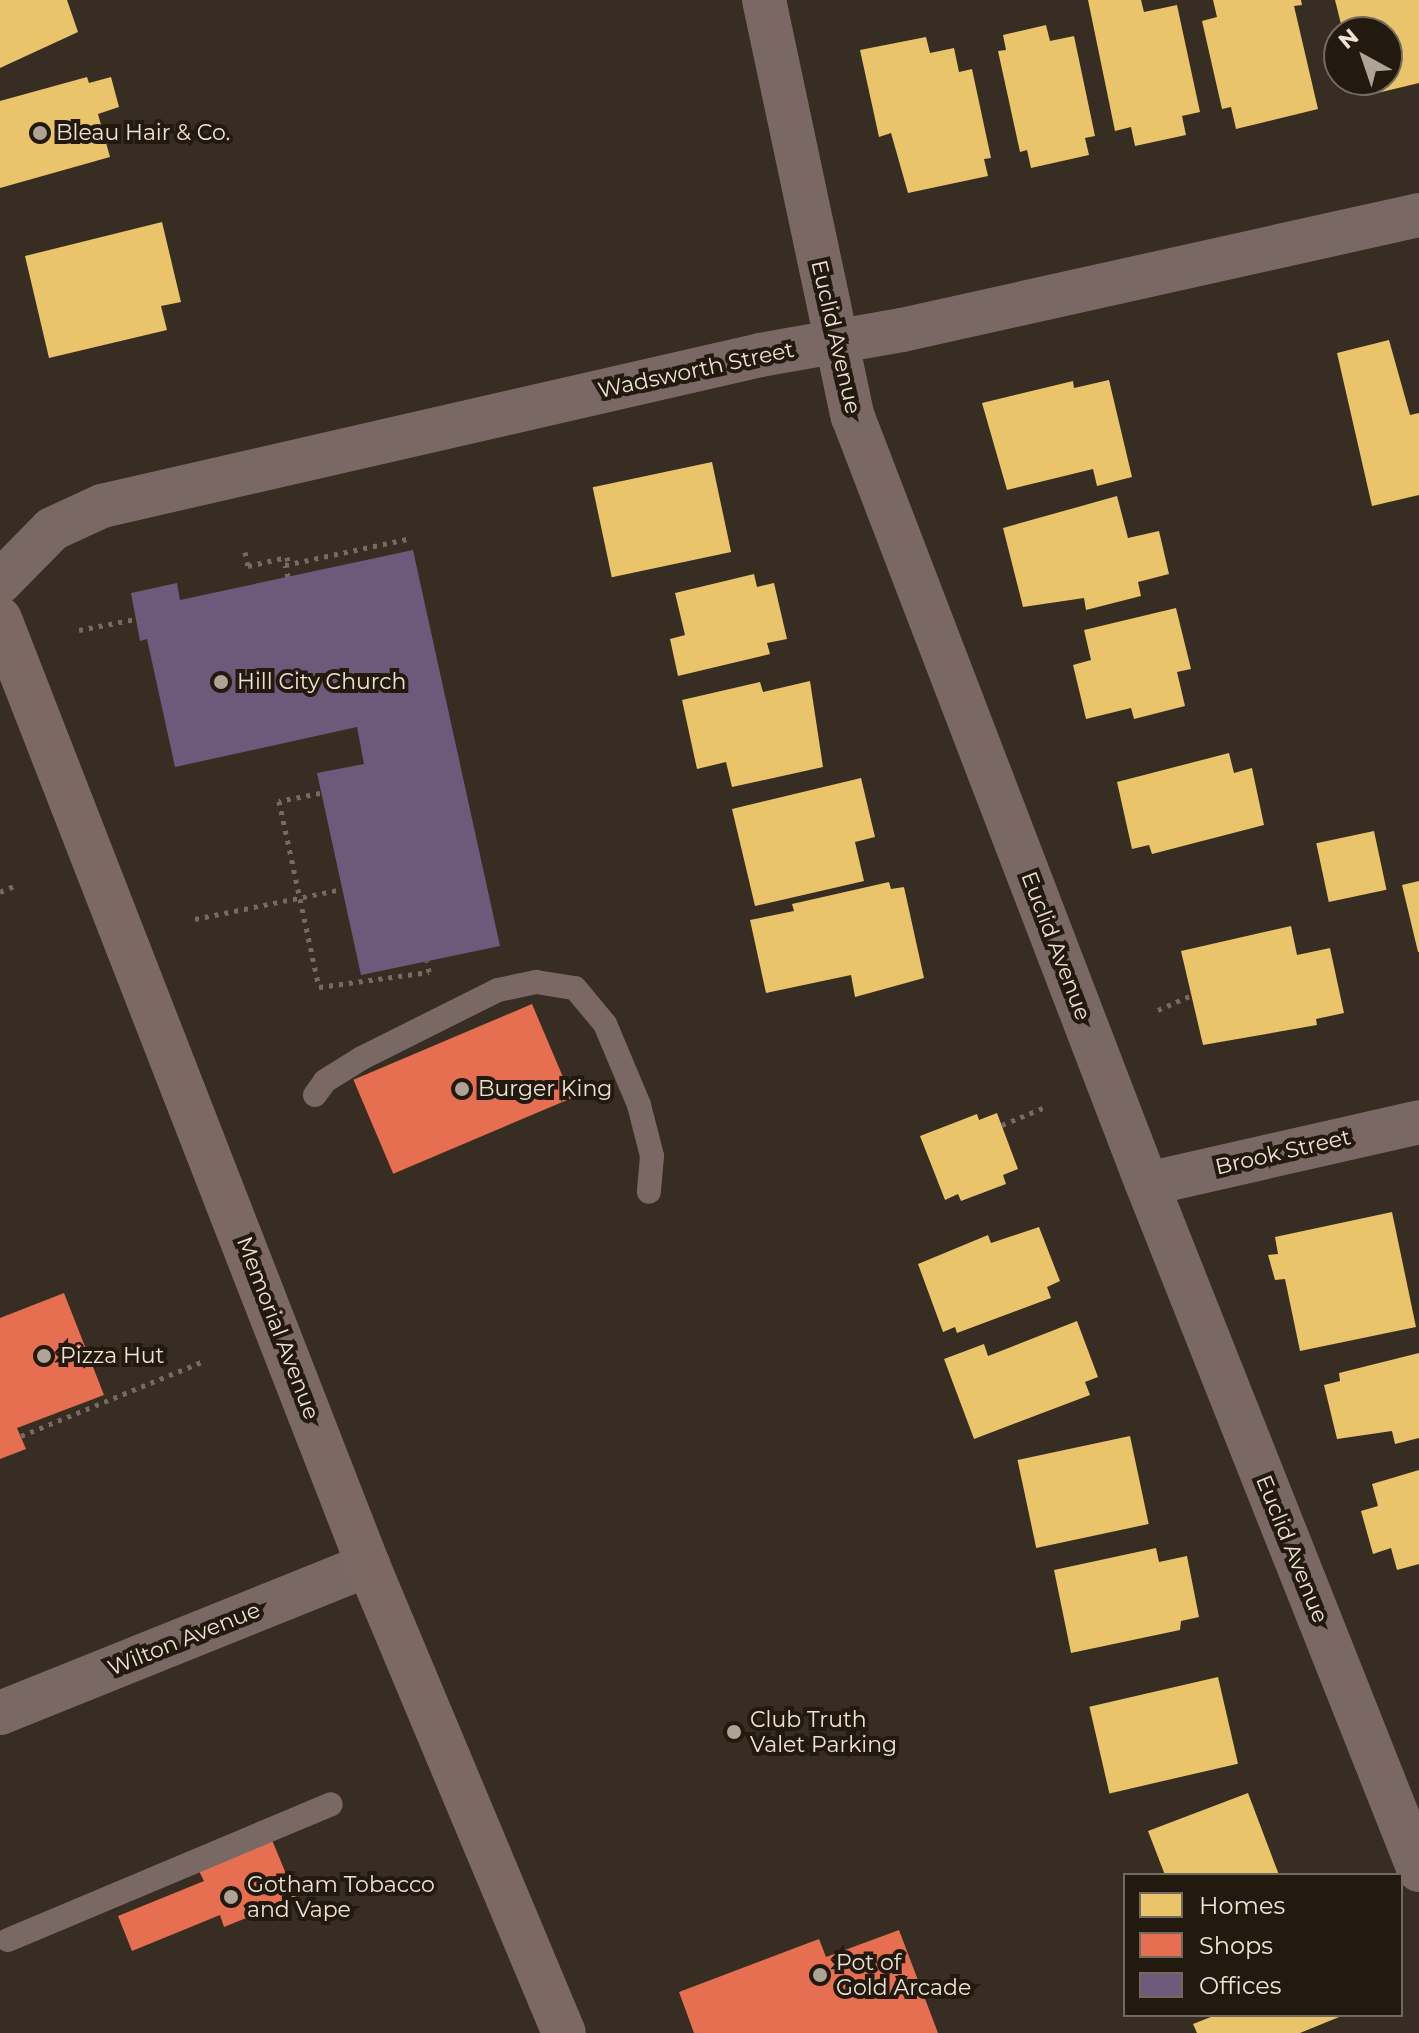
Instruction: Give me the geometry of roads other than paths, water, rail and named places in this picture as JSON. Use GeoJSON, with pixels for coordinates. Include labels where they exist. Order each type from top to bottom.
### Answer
{"type":"FeatureCollection","features":[{"type":"Feature","properties":{"kind":"main road","name":"Memorial Avenue"},"geometry":{"type":"LineString","coordinates":[[0,619],[368,1565],[564,2033]]}},
{"type":"Feature","properties":{"kind":"street","name":"Euclid Avenue"},"geometry":{"type":"LineString","coordinates":[[764,0],[853,417],[1147,1184],[1419,1870]]}},
{"type":"Feature","properties":{"kind":"street","name":"Wadsworth Street"},"geometry":{"type":"LineString","coordinates":[[0,582],[52,529],[102,506],[835,341],[1419,215]]}},
{"type":"Feature","properties":{"kind":"street","name":"Brook Street"},"geometry":{"type":"LineString","coordinates":[[1147,1184],[1419,1122]]}},
{"type":"Feature","properties":{"kind":"street","name":"Wilton Avenue"},"geometry":{"type":"LineString","coordinates":[[0,1713],[368,1565]]}},
{"type":"Feature","properties":{"kind":"lane"},"geometry":{"type":"LineString","coordinates":[[315,1095],[325,1081],[362,1058],[421,1033],[498,990],[536,982],[575,988],[605,1024],[639,1105],[652,1156],[649,1192]]}},
{"type":"Feature","properties":{"kind":"lane"},"geometry":{"type":"LineString","coordinates":[[8,1940],[331,1804]]}},
{"type":"Feature","properties":{"kind":"place","name":"Bleau Hair & Co."},"geometry":{"type":"Point","coordinates":[40,133]}},
{"type":"Feature","properties":{"kind":"place","name":"Hill City Church"},"geometry":{"type":"Point","coordinates":[221,682]}},
{"type":"Feature","properties":{"kind":"place","name":"Burger King"},"geometry":{"type":"Point","coordinates":[462,1089]}},
{"type":"Feature","properties":{"kind":"place","name":"Pizza Hut"},"geometry":{"type":"Point","coordinates":[44,1356]}},
{"type":"Feature","properties":{"kind":"place","name":"Club Truth Valet Parking"},"geometry":{"type":"Point","coordinates":[734,1732]}},
{"type":"Feature","properties":{"kind":"place","name":"Gotham Tobacco and Vape"},"geometry":{"type":"Point","coordinates":[231,1897]}},
{"type":"Feature","properties":{"kind":"place","name":"Pot of Gold Arcade"},"geometry":{"type":"Point","coordinates":[820,1975]}}]}
